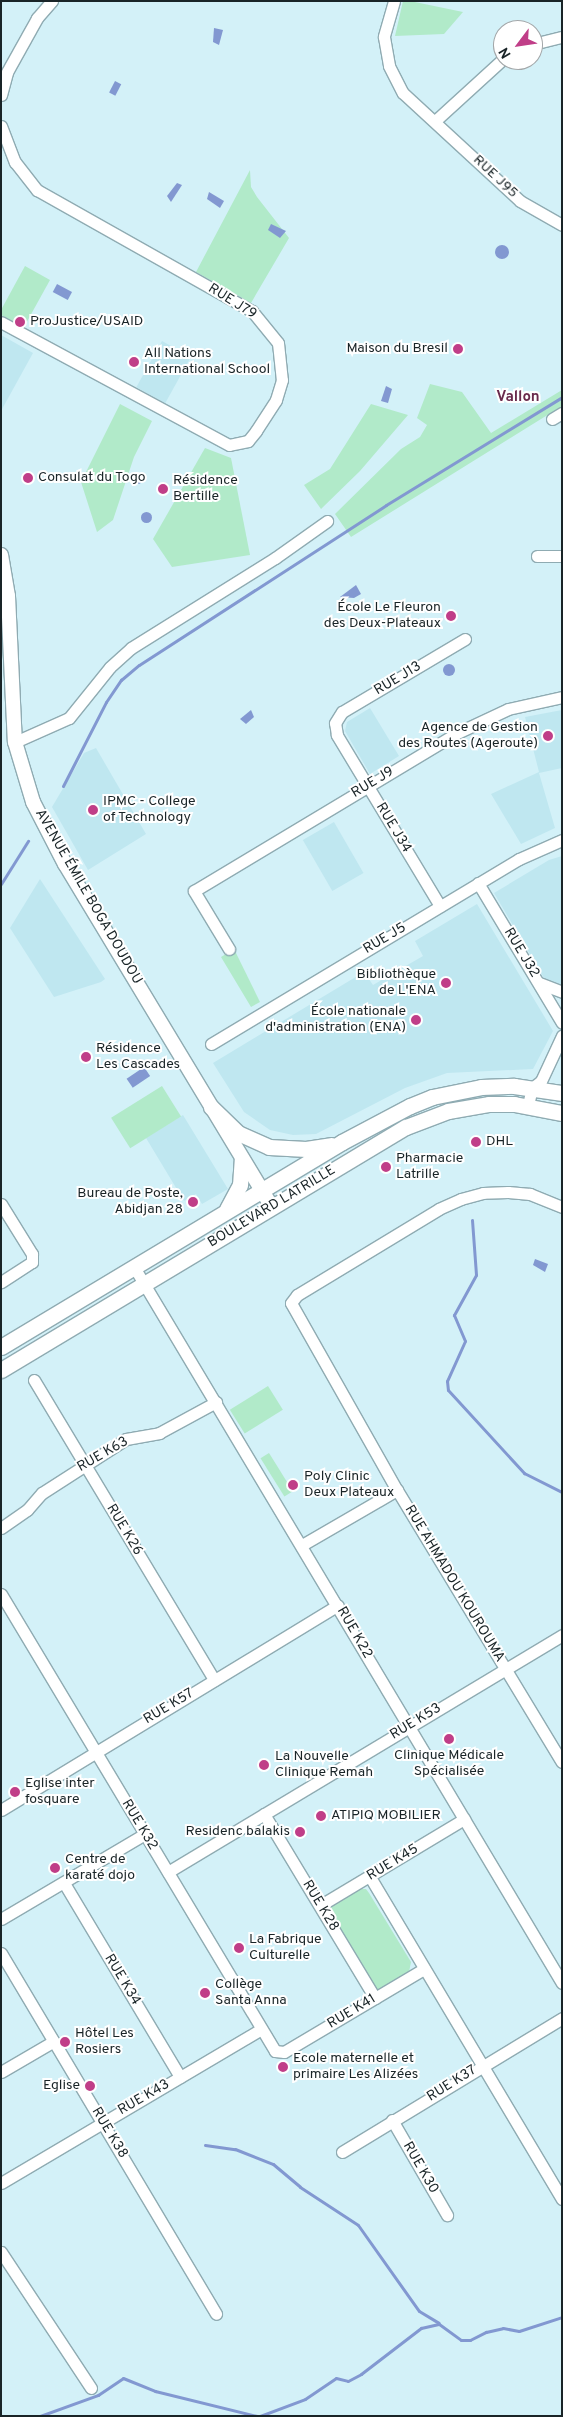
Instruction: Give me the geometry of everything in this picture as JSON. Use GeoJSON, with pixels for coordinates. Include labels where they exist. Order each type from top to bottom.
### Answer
{"type":"FeatureCollection","features":[{"type":"Feature","properties":{"kind":"main road","name":"BOULEVARD LATRILLE"},"geometry":{"type":"LineString","coordinates":[[1,1347],[388,1116],[432,1097],[482,1087],[540,1086],[562,1093]]}},
{"type":"Feature","properties":{"kind":"main road","name":"BOULEVARD LATRILLE"},"geometry":{"type":"LineString","coordinates":[[1,1370],[406,1127],[428,1117],[489,1104],[535,1107],[562,1113]]}},
{"type":"Feature","properties":{"kind":"main road"},"geometry":{"type":"LineString","coordinates":[[211,1107],[238,1133],[269,1147],[306,1149],[342,1142]]}},
{"type":"Feature","properties":{"kind":"main road"},"geometry":{"type":"LineString","coordinates":[[223,1214],[237,1192],[242,1159]]}},
{"type":"Feature","properties":{"kind":"street"},"geometry":{"type":"LineString","coordinates":[[1,95],[7,72],[37,18],[52,1]]}},
{"type":"Feature","properties":{"kind":"street","name":"RUE J95"},"geometry":{"type":"LineString","coordinates":[[394,1],[384,36],[389,66],[403,93],[520,201],[562,225]]}},
{"type":"Feature","properties":{"kind":"street"},"geometry":{"type":"LineString","coordinates":[[543,42],[562,37]]}},
{"type":"Feature","properties":{"kind":"street"},"geometry":{"type":"LineString","coordinates":[[435,121],[493,68]]}},
{"type":"Feature","properties":{"kind":"street","name":"RUE J79"},"geometry":{"type":"LineString","coordinates":[[1,126],[15,162],[37,190],[252,311],[278,343],[282,380],[276,400],[248,441],[229,445],[1,322]]}},
{"type":"Feature","properties":{"kind":"street"},"geometry":{"type":"LineString","coordinates":[[15,742],[69,718],[110,667],[131,648],[275,558],[326,521]]}},
{"type":"Feature","properties":{"kind":"street","name":"AVENUE ÉMILE BOGA DOUDOU"},"geometry":{"type":"LineString","coordinates":[[1,555],[12,652],[15,742],[44,827],[272,1207]]}},
{"type":"Feature","properties":{"kind":"street"},"geometry":{"type":"LineString","coordinates":[[537,556],[562,556]]}},
{"type":"Feature","properties":{"kind":"street","name":"RUE J13"},"geometry":{"type":"LineString","coordinates":[[335,723],[342,712],[465,639]]}},
{"type":"Feature","properties":{"kind":"street","name":"RUE J9"},"geometry":{"type":"LineString","coordinates":[[229,949],[194,891],[465,729],[508,709],[562,697]]}},
{"type":"Feature","properties":{"kind":"street","name":"RUE J34"},"geometry":{"type":"LineString","coordinates":[[335,723],[336,735],[440,906]]}},
{"type":"Feature","properties":{"kind":"street","name":"RUE J5"},"geometry":{"type":"LineString","coordinates":[[212,1044],[531,852],[562,840]]}},
{"type":"Feature","properties":{"kind":"street","name":"RUE J32"},"geometry":{"type":"LineString","coordinates":[[478,883],[562,1023]]}},
{"type":"Feature","properties":{"kind":"street"},"geometry":{"type":"LineString","coordinates":[[539,983],[562,992]]}},
{"type":"Feature","properties":{"kind":"street"},"geometry":{"type":"LineString","coordinates":[[535,1107],[540,1086],[562,1036]]}},
{"type":"Feature","properties":{"kind":"street","name":"RUE AHMADOU KOUROUMA"},"geometry":{"type":"LineString","coordinates":[[562,1207],[530,1194],[508,1192],[484,1193],[462,1199],[439,1210],[292,1300],[292,1307],[397,1490],[562,1762]]}},
{"type":"Feature","properties":{"kind":"street"},"geometry":{"type":"LineString","coordinates":[[1,1204],[32,1254],[32,1262],[1,1282]]}},
{"type":"Feature","properties":{"kind":"street","name":"RUE K22"},"geometry":{"type":"LineString","coordinates":[[134,1267],[338,1605],[562,1983]]}},
{"type":"Feature","properties":{"kind":"street","name":"RUE K26"},"geometry":{"type":"LineString","coordinates":[[34,1380],[214,1680]]}},
{"type":"Feature","properties":{"kind":"street","name":"RUE K63"},"geometry":{"type":"LineString","coordinates":[[1,1528],[27,1510],[42,1493],[126,1440],[159,1434],[216,1402]]}},
{"type":"Feature","properties":{"kind":"street"},"geometry":{"type":"LineString","coordinates":[[302,1545],[397,1490]]}},
{"type":"Feature","properties":{"kind":"street","name":"RUE K32"},"geometry":{"type":"LineString","coordinates":[[1,1594],[261,2029],[279,2053]]}},
{"type":"Feature","properties":{"kind":"street","name":"RUE K57"},"geometry":{"type":"LineString","coordinates":[[1,1810],[338,1605]]}},
{"type":"Feature","properties":{"kind":"street","name":"RUE K53"},"geometry":{"type":"LineString","coordinates":[[168,1872],[562,1635]]}},
{"type":"Feature","properties":{"kind":"street","name":"RUE K28"},"geometry":{"type":"LineString","coordinates":[[264,1814],[321,1905],[375,1998]]}},
{"type":"Feature","properties":{"kind":"street","name":"RUE K45"},"geometry":{"type":"LineString","coordinates":[[321,1905],[464,1819]]}},
{"type":"Feature","properties":{"kind":"street"},"geometry":{"type":"LineString","coordinates":[[1,1919],[145,1834]]}},
{"type":"Feature","properties":{"kind":"street"},"geometry":{"type":"LineString","coordinates":[[370,1877],[562,2199]]}},
{"type":"Feature","properties":{"kind":"street","name":"RUE K34"},"geometry":{"type":"LineString","coordinates":[[64,1883],[180,2077]]}},
{"type":"Feature","properties":{"kind":"street","name":"RUE K38"},"geometry":{"type":"LineString","coordinates":[[1,1953],[216,2314]]}},
{"type":"Feature","properties":{"kind":"street","name":"RUE K41"},"geometry":{"type":"LineString","coordinates":[[279,2053],[424,1969]]}},
{"type":"Feature","properties":{"kind":"street","name":"RUE K37"},"geometry":{"type":"LineString","coordinates":[[342,2152],[562,2018]]}},
{"type":"Feature","properties":{"kind":"street","name":"RUE K43"},"geometry":{"type":"LineString","coordinates":[[1,2183],[261,2029]]}},
{"type":"Feature","properties":{"kind":"street"},"geometry":{"type":"LineString","coordinates":[[1,2072],[54,2041]]}},
{"type":"Feature","properties":{"kind":"street","name":"RUE K30"},"geometry":{"type":"LineString","coordinates":[[392,2120],[447,2215]]}},
{"type":"Feature","properties":{"kind":"street"},"geometry":{"type":"LineString","coordinates":[[1,2252],[91,2388]]}},
{"type":"Feature","properties":{"kind":"shaded area"},"geometry":{"type":"Polygon","coordinates":[[[1,335],[33,353],[1,411],[1,335]]]}},
{"type":"Feature","properties":{"kind":"shaded area"},"geometry":{"type":"Polygon","coordinates":[[[162,341],[191,357],[165,403],[136,387],[162,341]]]}},
{"type":"Feature","properties":{"kind":"shaded area"},"geometry":{"type":"Polygon","coordinates":[[[370,708],[399,756],[370,774],[345,731],[347,722],[370,708]]]}},
{"type":"Feature","properties":{"kind":"shaded area"},"geometry":{"type":"Polygon","coordinates":[[[562,710],[562,768],[539,773],[555,828],[521,844],[491,794],[539,772],[525,717],[562,710]]]}},
{"type":"Feature","properties":{"kind":"shaded area","name":"IPMC - College of Technology"},"geometry":{"type":"Polygon","coordinates":[[[96,748],[146,834],[88,870],[52,807],[84,753],[96,748]]]}},
{"type":"Feature","properties":{"kind":"shaded area"},"geometry":{"type":"Polygon","coordinates":[[[334,822],[364,873],[332,891],[303,840],[334,822]]]}},
{"type":"Feature","properties":{"kind":"shaded area"},"geometry":{"type":"Polygon","coordinates":[[[562,856],[562,985],[544,978],[494,893],[549,860],[562,856]]]}},
{"type":"Feature","properties":{"kind":"shaded area"},"geometry":{"type":"Polygon","coordinates":[[[40,879],[105,979],[101,982],[54,997],[10,928],[40,879]]]}},
{"type":"Feature","properties":{"kind":"shaded area","name":"École nationale d'administration (ENA)"},"geometry":{"type":"Polygon","coordinates":[[[477,904],[553,1031],[533,1069],[447,1073],[405,1088],[316,1134],[293,1135],[270,1130],[244,1112],[213,1063],[364,972],[373,985],[423,956],[415,941],[477,904]]]}},
{"type":"Feature","properties":{"kind":"shaded area"},"geometry":{"type":"Polygon","coordinates":[[[183,1115],[228,1189],[202,1204],[196,1194],[184,1201],[146,1138],[183,1115]]]}},
{"type":"Feature","properties":{"kind":"green space"},"geometry":{"type":"Polygon","coordinates":[[[403,1],[463,12],[444,34],[395,36],[403,1]]]}},
{"type":"Feature","properties":{"kind":"green space"},"geometry":{"type":"Polygon","coordinates":[[[250,170],[251,187],[289,238],[251,303],[196,272],[250,170]]]}},
{"type":"Feature","properties":{"kind":"green space"},"geometry":{"type":"Polygon","coordinates":[[[25,266],[50,280],[24,327],[1,315],[1,310],[25,266]]]}},
{"type":"Feature","properties":{"kind":"green space"},"geometry":{"type":"Polygon","coordinates":[[[430,384],[462,392],[491,433],[562,390],[562,406],[351,537],[335,514],[401,449],[420,437],[427,425],[417,418],[430,384]]]}},
{"type":"Feature","properties":{"kind":"green space"},"geometry":{"type":"Polygon","coordinates":[[[120,404],[152,421],[134,457],[113,520],[97,532],[81,482],[120,404]]]}},
{"type":"Feature","properties":{"kind":"green space"},"geometry":{"type":"Polygon","coordinates":[[[371,404],[408,415],[360,471],[321,509],[304,485],[330,469],[371,404]]]}},
{"type":"Feature","properties":{"kind":"green space"},"geometry":{"type":"Polygon","coordinates":[[[205,448],[231,458],[250,555],[172,567],[153,539],[205,448]]]}},
{"type":"Feature","properties":{"kind":"green space"},"geometry":{"type":"Polygon","coordinates":[[[234,949],[260,1002],[251,1007],[221,957],[234,949]]]}},
{"type":"Feature","properties":{"kind":"green space"},"geometry":{"type":"Polygon","coordinates":[[[162,1086],[181,1117],[130,1148],[111,1118],[162,1086]]]}},
{"type":"Feature","properties":{"kind":"green space"},"geometry":{"type":"Polygon","coordinates":[[[268,1386],[283,1410],[245,1434],[230,1410],[268,1386]]]}},
{"type":"Feature","properties":{"kind":"green space"},"geometry":{"type":"Polygon","coordinates":[[[269,1453],[293,1491],[284,1496],[261,1458],[269,1453]]]}},
{"type":"Feature","properties":{"kind":"green space"},"geometry":{"type":"Polygon","coordinates":[[[356,1889],[366,1889],[411,1962],[409,1972],[377,1992],[325,1908],[356,1889]]]}},
{"type":"Feature","properties":{"kind":"water"},"geometry":{"type":"Polygon","coordinates":[[[214,28],[223,30],[219,45],[213,42],[214,28]]]}},
{"type":"Feature","properties":{"kind":"water"},"geometry":{"type":"Polygon","coordinates":[[[115,81],[121,84],[115,96],[109,93],[115,81]]]}},
{"type":"Feature","properties":{"kind":"water"},"geometry":{"type":"Polygon","coordinates":[[[177,183],[182,185],[171,202],[167,196],[177,183]]]}},
{"type":"Feature","properties":{"kind":"water"},"geometry":{"type":"Polygon","coordinates":[[[209,192],[224,201],[220,208],[207,199],[209,192]]]}},
{"type":"Feature","properties":{"kind":"water"},"geometry":{"type":"Polygon","coordinates":[[[271,224],[286,231],[280,238],[268,230],[271,224]]]}},
{"type":"Feature","properties":{"kind":"water"},"geometry":{"type":"Polygon","coordinates":[[[502,245],[507,247],[509,252],[507,257],[502,259],[497,257],[495,252],[497,247],[502,245]]]}},
{"type":"Feature","properties":{"kind":"water"},"geometry":{"type":"Polygon","coordinates":[[[57,284],[72,292],[68,300],[53,292],[57,284]]]}},
{"type":"Feature","properties":{"kind":"water"},"geometry":{"type":"Polygon","coordinates":[[[386,386],[392,389],[388,403],[381,401],[386,386]]]}},
{"type":"Feature","properties":{"kind":"water"},"geometry":{"type":"Polygon","coordinates":[[[137,472],[143,478],[137,484],[131,478],[137,472]]]}},
{"type":"Feature","properties":{"kind":"water"},"geometry":{"type":"Polygon","coordinates":[[[146,511],[152,517],[146,523],[140,517],[146,511]]]}},
{"type":"Feature","properties":{"kind":"water"},"geometry":{"type":"Polygon","coordinates":[[[356,585],[361,594],[354,598],[340,597],[356,585]]]}},
{"type":"Feature","properties":{"kind":"water"},"geometry":{"type":"Polygon","coordinates":[[[449,664],[455,670],[449,676],[443,670],[449,664]]]}},
{"type":"Feature","properties":{"kind":"water"},"geometry":{"type":"Polygon","coordinates":[[[251,710],[254,717],[246,724],[240,719],[251,710]]]}},
{"type":"Feature","properties":{"kind":"water"},"geometry":{"type":"Polygon","coordinates":[[[144,1067],[150,1076],[133,1088],[127,1079],[144,1067]]]}},
{"type":"Feature","properties":{"kind":"water"},"geometry":{"type":"Polygon","coordinates":[[[535,1259],[548,1264],[545,1272],[533,1265],[535,1259]]]}},
{"type":"Feature","properties":{"kind":"waterway"},"geometry":{"type":"LineString","coordinates":[[63,786],[106,702],[121,680],[139,665],[386,505],[562,397]]}},
{"type":"Feature","properties":{"kind":"waterway"},"geometry":{"type":"LineString","coordinates":[[1,884],[28,841]]}},
{"type":"Feature","properties":{"kind":"waterway"},"geometry":{"type":"LineString","coordinates":[[472,1220],[476,1275],[454,1315],[465,1341],[447,1381],[448,1390],[524,1473],[562,1492]]}},
{"type":"Feature","properties":{"kind":"waterway"},"geometry":{"type":"LineString","coordinates":[[205,2145],[235,2149],[273,2164],[300,2187],[358,2225],[419,2311],[439,2323]]}},
{"type":"Feature","properties":{"kind":"waterway"},"geometry":{"type":"LineString","coordinates":[[260,2416],[305,2399],[336,2378],[348,2381],[361,2374],[421,2328],[439,2324],[461,2340],[470,2340],[486,2332],[503,2328],[519,2331],[562,2317]]}},
{"type":"Feature","properties":{"kind":"waterway"},"geometry":{"type":"LineString","coordinates":[[40,2416],[98,2395],[123,2378],[155,2391],[257,2416]]}},
{"type":"Feature","properties":{"kind":"place","name":"ProJustice/USAID"},"geometry":{"type":"Point","coordinates":[20,322]}},
{"type":"Feature","properties":{"kind":"place","name":"Maison du Bresil"},"geometry":{"type":"Point","coordinates":[458,349]}},
{"type":"Feature","properties":{"kind":"place","name":"All Nations International School"},"geometry":{"type":"Point","coordinates":[134,362]}},
{"type":"Feature","properties":{"kind":"place","name":"Consulat du Togo"},"geometry":{"type":"Point","coordinates":[28,478]}},
{"type":"Feature","properties":{"kind":"place","name":"Résidence Bertille"},"geometry":{"type":"Point","coordinates":[163,489]}},
{"type":"Feature","properties":{"kind":"place","name":"École Le Fleuron des Deux-Plateaux"},"geometry":{"type":"Point","coordinates":[451,616]}},
{"type":"Feature","properties":{"kind":"place","name":"Agence de Gestion des Routes (Ageroute)"},"geometry":{"type":"Point","coordinates":[548,736]}},
{"type":"Feature","properties":{"kind":"place","name":"IPMC - College of Technology"},"geometry":{"type":"Point","coordinates":[93,810]}},
{"type":"Feature","properties":{"kind":"place","name":"Bibliothèque de L'ENA"},"geometry":{"type":"Point","coordinates":[446,983]}},
{"type":"Feature","properties":{"kind":"place","name":"École nationale d'administration (ENA)"},"geometry":{"type":"Point","coordinates":[416,1020]}},
{"type":"Feature","properties":{"kind":"place","name":"Résidence Les Cascades"},"geometry":{"type":"Point","coordinates":[86,1057]}},
{"type":"Feature","properties":{"kind":"place","name":"DHL"},"geometry":{"type":"Point","coordinates":[476,1142]}},
{"type":"Feature","properties":{"kind":"place","name":"Pharmacie Latrille"},"geometry":{"type":"Point","coordinates":[386,1167]}},
{"type":"Feature","properties":{"kind":"place","name":"Bureau de Poste, Abidjan 28"},"geometry":{"type":"Point","coordinates":[193,1202]}},
{"type":"Feature","properties":{"kind":"place","name":"Poly Clinic Deux Plateaux"},"geometry":{"type":"Point","coordinates":[293,1485]}},
{"type":"Feature","properties":{"kind":"place","name":"Clinique Médicale Spécialisée"},"geometry":{"type":"Point","coordinates":[449,1739]}},
{"type":"Feature","properties":{"kind":"place","name":"La Nouvelle Clinique Remah"},"geometry":{"type":"Point","coordinates":[264,1765]}},
{"type":"Feature","properties":{"kind":"place","name":"Eglise inter fosquare"},"geometry":{"type":"Point","coordinates":[15,1792]}},
{"type":"Feature","properties":{"kind":"place","name":"ATIPIQ MOBILIER"},"geometry":{"type":"Point","coordinates":[321,1816]}},
{"type":"Feature","properties":{"kind":"place","name":"Residenc balakis"},"geometry":{"type":"Point","coordinates":[300,1832]}},
{"type":"Feature","properties":{"kind":"place","name":"Centre de karaté dojo"},"geometry":{"type":"Point","coordinates":[55,1868]}},
{"type":"Feature","properties":{"kind":"place","name":"La Fabrique Culturelle"},"geometry":{"type":"Point","coordinates":[239,1948]}},
{"type":"Feature","properties":{"kind":"place","name":"Collège Santa Anna"},"geometry":{"type":"Point","coordinates":[205,1993]}},
{"type":"Feature","properties":{"kind":"place","name":"Hôtel Les Rosiers"},"geometry":{"type":"Point","coordinates":[65,2042]}},
{"type":"Feature","properties":{"kind":"place","name":"Ecole maternelle et primaire Les Alizées"},"geometry":{"type":"Point","coordinates":[283,2067]}},
{"type":"Feature","properties":{"kind":"place","name":"Eglise"},"geometry":{"type":"Point","coordinates":[90,2086]}},
{"type":"Feature","properties":{"kind":"district","name":"Vallon"},"geometry":{"type":"Point","coordinates":[518,398]}}]}
